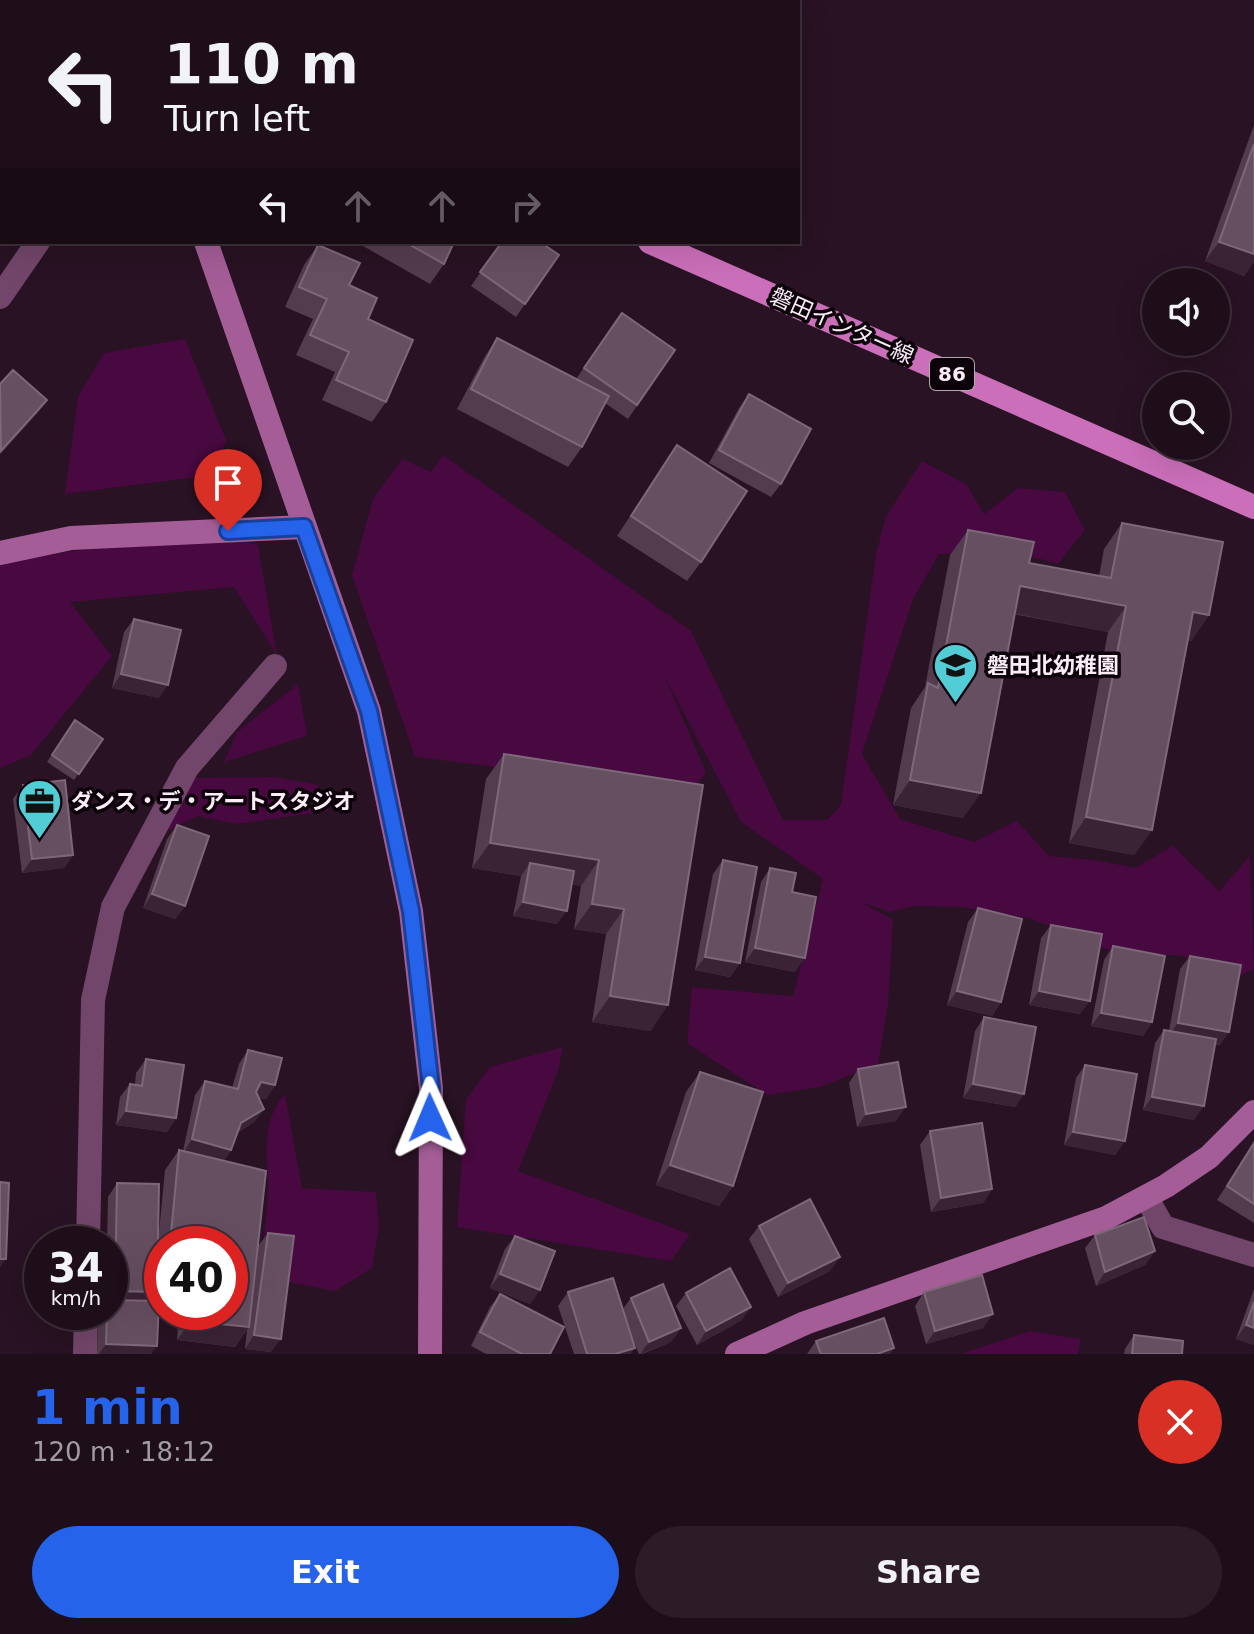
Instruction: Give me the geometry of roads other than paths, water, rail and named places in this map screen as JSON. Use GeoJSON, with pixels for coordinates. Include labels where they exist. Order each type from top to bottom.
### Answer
{"type":"FeatureCollection","features":[{"type":"Feature","properties":{"kind":"main road","name":"磐田インター線"},"geometry":{"type":"LineString","coordinates":[[655,244],[1254,507]]}},
{"type":"Feature","properties":{"kind":"street"},"geometry":{"type":"LineString","coordinates":[[0,297],[37,244]]}},
{"type":"Feature","properties":{"kind":"street"},"geometry":{"type":"LineString","coordinates":[[207,244],[369,711],[411,911],[431,1088],[430,1354]]}},
{"type":"Feature","properties":{"kind":"street"},"geometry":{"type":"LineString","coordinates":[[0,553],[71,538],[304,527]]}},
{"type":"Feature","properties":{"kind":"street"},"geometry":{"type":"LineString","coordinates":[[88,1226],[93,1000],[113,907],[187,768],[275,666]]}},
{"type":"Feature","properties":{"kind":"street"},"geometry":{"type":"LineString","coordinates":[[737,1354],[805,1323],[1106,1218],[1209,1157],[1254,1112]]}},
{"type":"Feature","properties":{"kind":"street"},"geometry":{"type":"LineString","coordinates":[[1146,1197],[1163,1227],[1254,1255]]}},
{"type":"Feature","properties":{"kind":"street"},"geometry":{"type":"LineString","coordinates":[[85,1354],[86,1330]]}},
{"type":"Feature","properties":{"kind":"place","name":"磐田北幼稚園"},"geometry":{"type":"Point","coordinates":[956,704]}},
{"type":"Feature","properties":{"kind":"place","name":"ダンス・デ・アートスタジオ"},"geometry":{"type":"Point","coordinates":[40,840]}}]}
